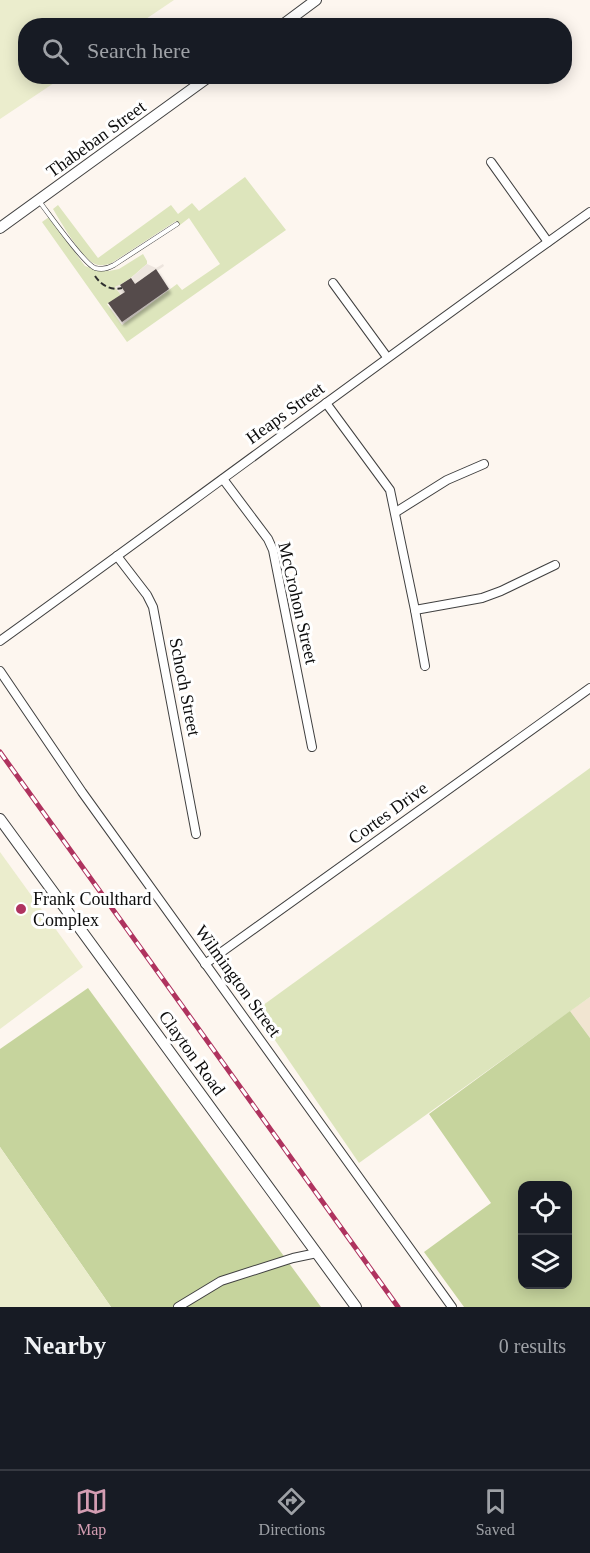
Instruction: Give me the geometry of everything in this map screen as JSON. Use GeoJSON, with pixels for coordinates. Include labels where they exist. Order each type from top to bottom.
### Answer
{"type":"FeatureCollection","features":[{"type":"Feature","properties":{"kind":"street"},"geometry":{"type":"LineString","coordinates":[[292,18],[316,0]]}},
{"type":"Feature","properties":{"kind":"street","name":"Thabeban Street"},"geometry":{"type":"LineString","coordinates":[[0,228],[199,84]]}},
{"type":"Feature","properties":{"kind":"street"},"geometry":{"type":"LineString","coordinates":[[491,162],[548,242]]}},
{"type":"Feature","properties":{"kind":"street","name":"Heaps Street"},"geometry":{"type":"LineString","coordinates":[[0,641],[387,357],[590,212]]}},
{"type":"Feature","properties":{"kind":"street"},"geometry":{"type":"LineString","coordinates":[[333,283],[387,357]]}},
{"type":"Feature","properties":{"kind":"street"},"geometry":{"type":"LineString","coordinates":[[327,403],[390,490],[425,666]]}},
{"type":"Feature","properties":{"kind":"street"},"geometry":{"type":"LineString","coordinates":[[396,512],[447,480],[484,464]]}},
{"type":"Feature","properties":{"kind":"street","name":"McCrohon Street"},"geometry":{"type":"LineString","coordinates":[[223,479],[268,539],[273,550],[312,747]]}},
{"type":"Feature","properties":{"kind":"street","name":"Schoch Street"},"geometry":{"type":"LineString","coordinates":[[117,556],[147,595],[153,607],[196,834]]}},
{"type":"Feature","properties":{"kind":"street"},"geometry":{"type":"LineString","coordinates":[[415,610],[482,598],[555,565]]}},
{"type":"Feature","properties":{"kind":"street","name":"Wilmington Street"},"geometry":{"type":"LineString","coordinates":[[0,671],[82,792],[452,1307]]}},
{"type":"Feature","properties":{"kind":"street","name":"Cortes Drive"},"geometry":{"type":"LineString","coordinates":[[205,964],[590,688]]}},
{"type":"Feature","properties":{"kind":"street","name":"Clayton Road"},"geometry":{"type":"LineString","coordinates":[[0,819],[356,1307]]}},
{"type":"Feature","properties":{"kind":"street"},"geometry":{"type":"LineString","coordinates":[[178,1307],[220,1281],[317,1253]]}},
{"type":"Feature","properties":{"kind":"lane"},"geometry":{"type":"LineString","coordinates":[[39,200],[84,259],[95,268],[109,268],[177,224]]}},
{"type":"Feature","properties":{"kind":"path"},"geometry":{"type":"LineString","coordinates":[[91,265],[97,280],[105,286],[122,288]]}},
{"type":"Feature","properties":{"kind":"shaded area"},"geometry":{"type":"Polygon","coordinates":[[[147,264],[156,268],[163,264],[164,266],[121,295],[115,287],[131,278],[147,264]]]}},
{"type":"Feature","properties":{"kind":"shaded area"},"geometry":{"type":"Polygon","coordinates":[[[590,997],[590,1038],[570,1011],[590,997]]]}},
{"type":"Feature","properties":{"kind":"green space"},"geometry":{"type":"Polygon","coordinates":[[[0,0],[174,0],[147,18],[18,18],[18,84],[52,84],[0,119],[0,0]]]}},
{"type":"Feature","properties":{"kind":"green space"},"geometry":{"type":"Polygon","coordinates":[[[245,177],[286,230],[127,342],[42,222],[49,217],[85,266],[96,270],[119,269],[143,254],[147,264],[128,280],[115,287],[121,295],[107,304],[122,325],[177,284],[182,290],[220,264],[189,218],[180,225],[176,221],[110,264],[95,264],[84,255],[53,209],[58,205],[98,258],[171,205],[178,214],[192,203],[199,211],[245,177]]]}},
{"type":"Feature","properties":{"kind":"green space"},"geometry":{"type":"Polygon","coordinates":[[[590,768],[590,997],[359,1163],[255,1011],[590,768]]]}},
{"type":"Feature","properties":{"kind":"green space","name":"Frank Coulthard Complex"},"geometry":{"type":"Polygon","coordinates":[[[0,852],[83,967],[0,1029],[0,852]]]}},
{"type":"Feature","properties":{"kind":"green space"},"geometry":{"type":"Polygon","coordinates":[[[88,988],[321,1307],[111,1307],[0,1147],[0,1049],[88,988]]]}},
{"type":"Feature","properties":{"kind":"green space"},"geometry":{"type":"Polygon","coordinates":[[[570,1011],[590,1038],[590,1307],[464,1307],[424,1252],[491,1203],[429,1114],[570,1011]]]}},
{"type":"Feature","properties":{"kind":"green space"},"geometry":{"type":"Polygon","coordinates":[[[0,1147],[111,1307],[0,1307],[0,1147]]]}},
{"type":"Feature","properties":{"kind":"building"},"geometry":{"type":"Polygon","coordinates":[[[156,269],[169,289],[122,322],[108,303],[125,292],[120,285],[131,278],[135,284],[156,269]]]}},
{"type":"Feature","properties":{"kind":"railway"},"geometry":{"type":"LineString","coordinates":[[0,752],[398,1307]]}},
{"type":"Feature","properties":{"kind":"place","name":"Frank Coulthard Complex"},"geometry":{"type":"Point","coordinates":[21,909]}}]}
